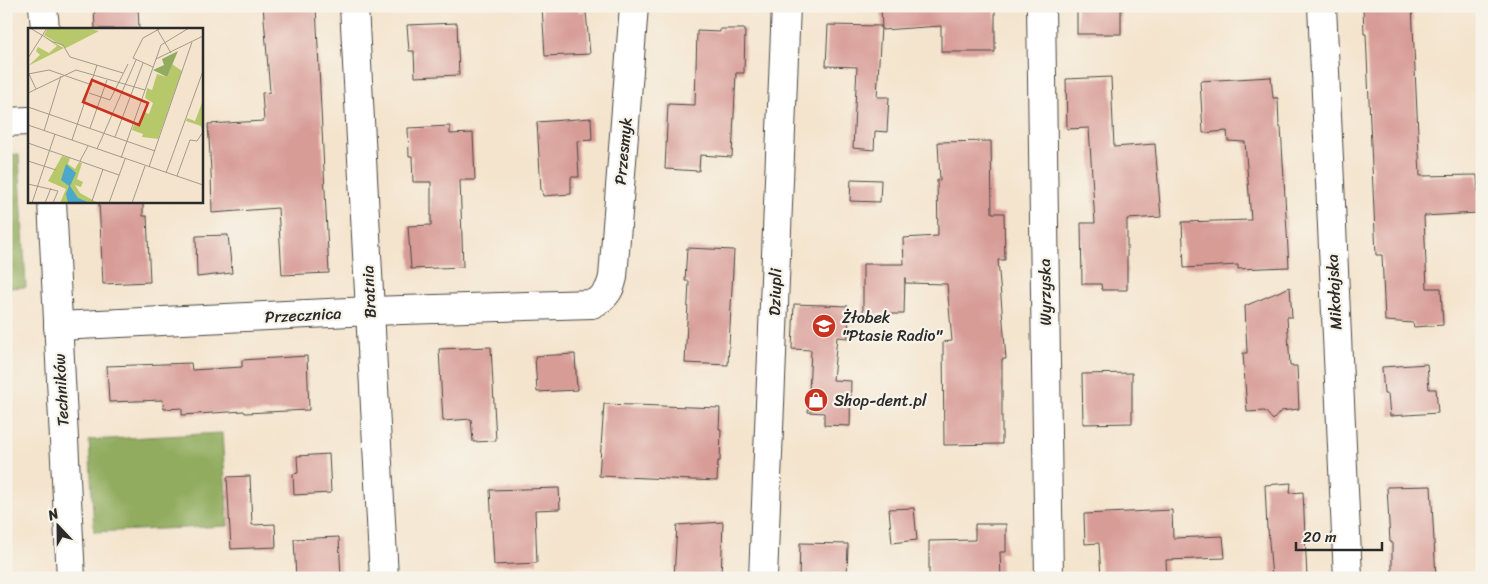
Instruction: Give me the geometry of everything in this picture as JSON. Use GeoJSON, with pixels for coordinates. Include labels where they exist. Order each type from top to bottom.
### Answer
{"type":"FeatureCollection","features":[{"type":"Feature","properties":{"kind":"street"},"geometry":{"type":"LineString","coordinates":[[43,6],[45,28]]}},
{"type":"Feature","properties":{"kind":"street","name":"Bratnia"},"geometry":{"type":"LineString","coordinates":[[354,6],[384,578]]}},
{"type":"Feature","properties":{"kind":"street","name":"Przesmyk"},"geometry":{"type":"LineString","coordinates":[[606,295],[611,288],[613,277],[634,6]]}},
{"type":"Feature","properties":{"kind":"street","name":"Dziupli"},"geometry":{"type":"LineString","coordinates":[[764,578],[786,6]]}},
{"type":"Feature","properties":{"kind":"street","name":"Wyrzyska"},"geometry":{"type":"LineString","coordinates":[[1040,6],[1049,578]]}},
{"type":"Feature","properties":{"kind":"street","name":"Mikołajska"},"geometry":{"type":"LineString","coordinates":[[1322,6],[1348,578]]}},
{"type":"Feature","properties":{"kind":"street"},"geometry":{"type":"LineString","coordinates":[[6,122],[28,121]]}},
{"type":"Feature","properties":{"kind":"street","name":"Techników"},"geometry":{"type":"LineString","coordinates":[[52,202],[71,578]]}},
{"type":"Feature","properties":{"kind":"street","name":"Przecznica"},"geometry":{"type":"LineString","coordinates":[[58,326],[370,311],[592,304],[606,295]]}},
{"type":"Feature","properties":{"kind":"green space"},"geometry":{"type":"Polygon","coordinates":[[[6,153],[19,155],[26,287],[6,288],[6,153]]]}},
{"type":"Feature","properties":{"kind":"green space"},"geometry":{"type":"Polygon","coordinates":[[[222,433],[228,526],[94,532],[89,440],[222,433]]]}},
{"type":"Feature","properties":{"kind":"building"},"geometry":{"type":"Polygon","coordinates":[[[94,6],[138,6],[139,28],[95,28],[94,6]]]}},
{"type":"Feature","properties":{"kind":"building"},"geometry":{"type":"Polygon","coordinates":[[[263,6],[316,6],[329,273],[282,275],[278,208],[212,213],[208,124],[264,121],[262,93],[270,92],[263,6]]]}},
{"type":"Feature","properties":{"kind":"building"},"geometry":{"type":"Polygon","coordinates":[[[542,6],[578,6],[579,12],[586,12],[590,54],[545,56],[542,6]]]}},
{"type":"Feature","properties":{"kind":"building"},"geometry":{"type":"Polygon","coordinates":[[[881,6],[995,6],[995,52],[941,52],[941,26],[882,30],[881,6]]]}},
{"type":"Feature","properties":{"kind":"building"},"geometry":{"type":"Polygon","coordinates":[[[1077,6],[1121,6],[1121,34],[1077,34],[1077,6]]]}},
{"type":"Feature","properties":{"kind":"building"},"geometry":{"type":"Polygon","coordinates":[[[1363,6],[1412,6],[1420,176],[1477,175],[1478,213],[1424,216],[1427,288],[1441,288],[1443,325],[1414,327],[1413,323],[1385,321],[1382,255],[1376,255],[1366,34],[1364,34],[1363,6]]]}},
{"type":"Feature","properties":{"kind":"building"},"geometry":{"type":"Polygon","coordinates":[[[457,23],[459,75],[415,77],[414,51],[409,51],[407,25],[457,23]]]}},
{"type":"Feature","properties":{"kind":"building"},"geometry":{"type":"Polygon","coordinates":[[[828,25],[881,26],[877,97],[889,97],[887,132],[875,131],[874,150],[853,148],[857,67],[826,66],[828,25]]]}},
{"type":"Feature","properties":{"kind":"building"},"geometry":{"type":"Polygon","coordinates":[[[720,29],[745,29],[744,73],[736,73],[732,157],[700,155],[699,171],[665,169],[668,104],[695,105],[697,31],[720,32],[720,29]]]}},
{"type":"Feature","properties":{"kind":"building"},"geometry":{"type":"Polygon","coordinates":[[[1111,77],[1114,147],[1155,144],[1161,217],[1127,219],[1127,290],[1102,290],[1101,284],[1082,284],[1081,223],[1095,223],[1089,128],[1067,129],[1066,79],[1111,77]]]}},
{"type":"Feature","properties":{"kind":"building"},"geometry":{"type":"Polygon","coordinates":[[[1271,77],[1273,98],[1278,98],[1279,127],[1281,127],[1289,267],[1238,269],[1238,265],[1184,268],[1182,222],[1251,220],[1245,142],[1228,141],[1227,131],[1203,133],[1200,81],[1271,77]]]}},
{"type":"Feature","properties":{"kind":"building"},"geometry":{"type":"Polygon","coordinates":[[[591,118],[592,140],[577,141],[579,177],[571,177],[571,194],[543,196],[541,190],[537,122],[591,118]]]}},
{"type":"Feature","properties":{"kind":"building"},"geometry":{"type":"Polygon","coordinates":[[[450,126],[450,134],[473,133],[475,180],[460,180],[463,267],[411,269],[408,226],[431,225],[431,182],[413,182],[412,156],[409,156],[408,128],[450,126]]]}},
{"type":"Feature","properties":{"kind":"building"},"geometry":{"type":"Polygon","coordinates":[[[991,141],[992,213],[1004,213],[1005,260],[998,260],[1006,359],[1002,359],[1002,444],[944,445],[943,342],[952,341],[947,284],[905,283],[905,277],[904,314],[863,314],[863,264],[904,264],[903,238],[938,236],[937,180],[940,180],[938,142],[991,141]]]}},
{"type":"Feature","properties":{"kind":"building"},"geometry":{"type":"Polygon","coordinates":[[[851,179],[881,180],[880,202],[850,201],[851,179]]]}},
{"type":"Feature","properties":{"kind":"building"},"geometry":{"type":"Polygon","coordinates":[[[99,202],[143,202],[143,216],[147,216],[150,282],[103,284],[99,202]]]}},
{"type":"Feature","properties":{"kind":"building"},"geometry":{"type":"Polygon","coordinates":[[[228,235],[232,273],[197,277],[196,236],[228,235]]]}},
{"type":"Feature","properties":{"kind":"building"},"geometry":{"type":"Polygon","coordinates":[[[687,248],[734,250],[728,365],[685,363],[689,281],[685,281],[687,248]]]}},
{"type":"Feature","properties":{"kind":"building"},"geometry":{"type":"Polygon","coordinates":[[[1290,287],[1292,317],[1287,317],[1290,366],[1297,366],[1299,409],[1281,411],[1273,420],[1265,411],[1247,412],[1243,353],[1247,353],[1245,306],[1290,287]]]}},
{"type":"Feature","properties":{"kind":"building"},"geometry":{"type":"Polygon","coordinates":[[[794,304],[849,306],[848,338],[837,337],[833,380],[851,381],[850,426],[824,425],[824,413],[808,412],[811,350],[792,349],[794,304]]]}},
{"type":"Feature","properties":{"kind":"building"},"geometry":{"type":"Polygon","coordinates":[[[491,347],[496,441],[473,442],[471,419],[443,421],[439,349],[491,347]]]}},
{"type":"Feature","properties":{"kind":"building"},"geometry":{"type":"Polygon","coordinates":[[[575,354],[577,390],[537,392],[535,356],[575,354]]]}},
{"type":"Feature","properties":{"kind":"building"},"geometry":{"type":"Polygon","coordinates":[[[307,356],[309,410],[245,413],[244,411],[182,415],[182,408],[164,409],[163,400],[109,402],[107,366],[191,363],[192,370],[242,367],[242,360],[307,356]]]}},
{"type":"Feature","properties":{"kind":"building"},"geometry":{"type":"Polygon","coordinates":[[[1427,364],[1429,389],[1436,389],[1438,413],[1390,416],[1388,394],[1384,394],[1382,367],[1427,364]]]}},
{"type":"Feature","properties":{"kind":"building"},"geometry":{"type":"Polygon","coordinates":[[[1132,373],[1132,423],[1083,424],[1082,374],[1132,373]]]}},
{"type":"Feature","properties":{"kind":"building"},"geometry":{"type":"Polygon","coordinates":[[[604,404],[720,408],[720,461],[718,461],[717,481],[599,476],[604,404]]]}},
{"type":"Feature","properties":{"kind":"building"},"geometry":{"type":"Polygon","coordinates":[[[329,454],[331,493],[294,495],[293,474],[298,473],[297,456],[329,454]]]}},
{"type":"Feature","properties":{"kind":"building"},"geometry":{"type":"Polygon","coordinates":[[[250,476],[252,525],[275,524],[276,547],[231,549],[227,477],[250,476]]]}},
{"type":"Feature","properties":{"kind":"building"},"geometry":{"type":"Polygon","coordinates":[[[1291,483],[1290,493],[1303,492],[1307,578],[1272,578],[1265,485],[1291,483]]]}},
{"type":"Feature","properties":{"kind":"building"},"geometry":{"type":"Polygon","coordinates":[[[1431,486],[1436,578],[1392,578],[1392,542],[1390,542],[1387,487],[1431,486]]]}},
{"type":"Feature","properties":{"kind":"building"},"geometry":{"type":"Polygon","coordinates":[[[559,488],[560,509],[535,510],[537,563],[494,565],[490,490],[559,488]]]}},
{"type":"Feature","properties":{"kind":"building"},"geometry":{"type":"Polygon","coordinates":[[[914,508],[917,540],[892,543],[889,509],[914,508]]]}},
{"type":"Feature","properties":{"kind":"building"},"geometry":{"type":"Polygon","coordinates":[[[1172,510],[1173,538],[1223,536],[1225,558],[1166,560],[1167,578],[1101,578],[1099,543],[1085,544],[1084,514],[1172,510]]]}},
{"type":"Feature","properties":{"kind":"building"},"geometry":{"type":"Polygon","coordinates":[[[723,522],[721,578],[674,578],[677,525],[723,522]]]}},
{"type":"Feature","properties":{"kind":"building"},"geometry":{"type":"Polygon","coordinates":[[[975,524],[1006,524],[1006,552],[1000,552],[1001,578],[929,578],[929,541],[975,540],[975,524]]]}},
{"type":"Feature","properties":{"kind":"building"},"geometry":{"type":"Polygon","coordinates":[[[339,537],[341,578],[296,578],[294,539],[339,537]]]}},
{"type":"Feature","properties":{"kind":"building"},"geometry":{"type":"Polygon","coordinates":[[[800,543],[848,544],[847,578],[799,578],[800,543]]]}},
{"type":"Feature","properties":{"kind":"place","name":"Żłobek \"Ptasie Radio\""},"geometry":{"type":"Point","coordinates":[824,326]}},
{"type":"Feature","properties":{"kind":"place","name":"Shop-dent.pl"},"geometry":{"type":"Point","coordinates":[816,400]}}]}
